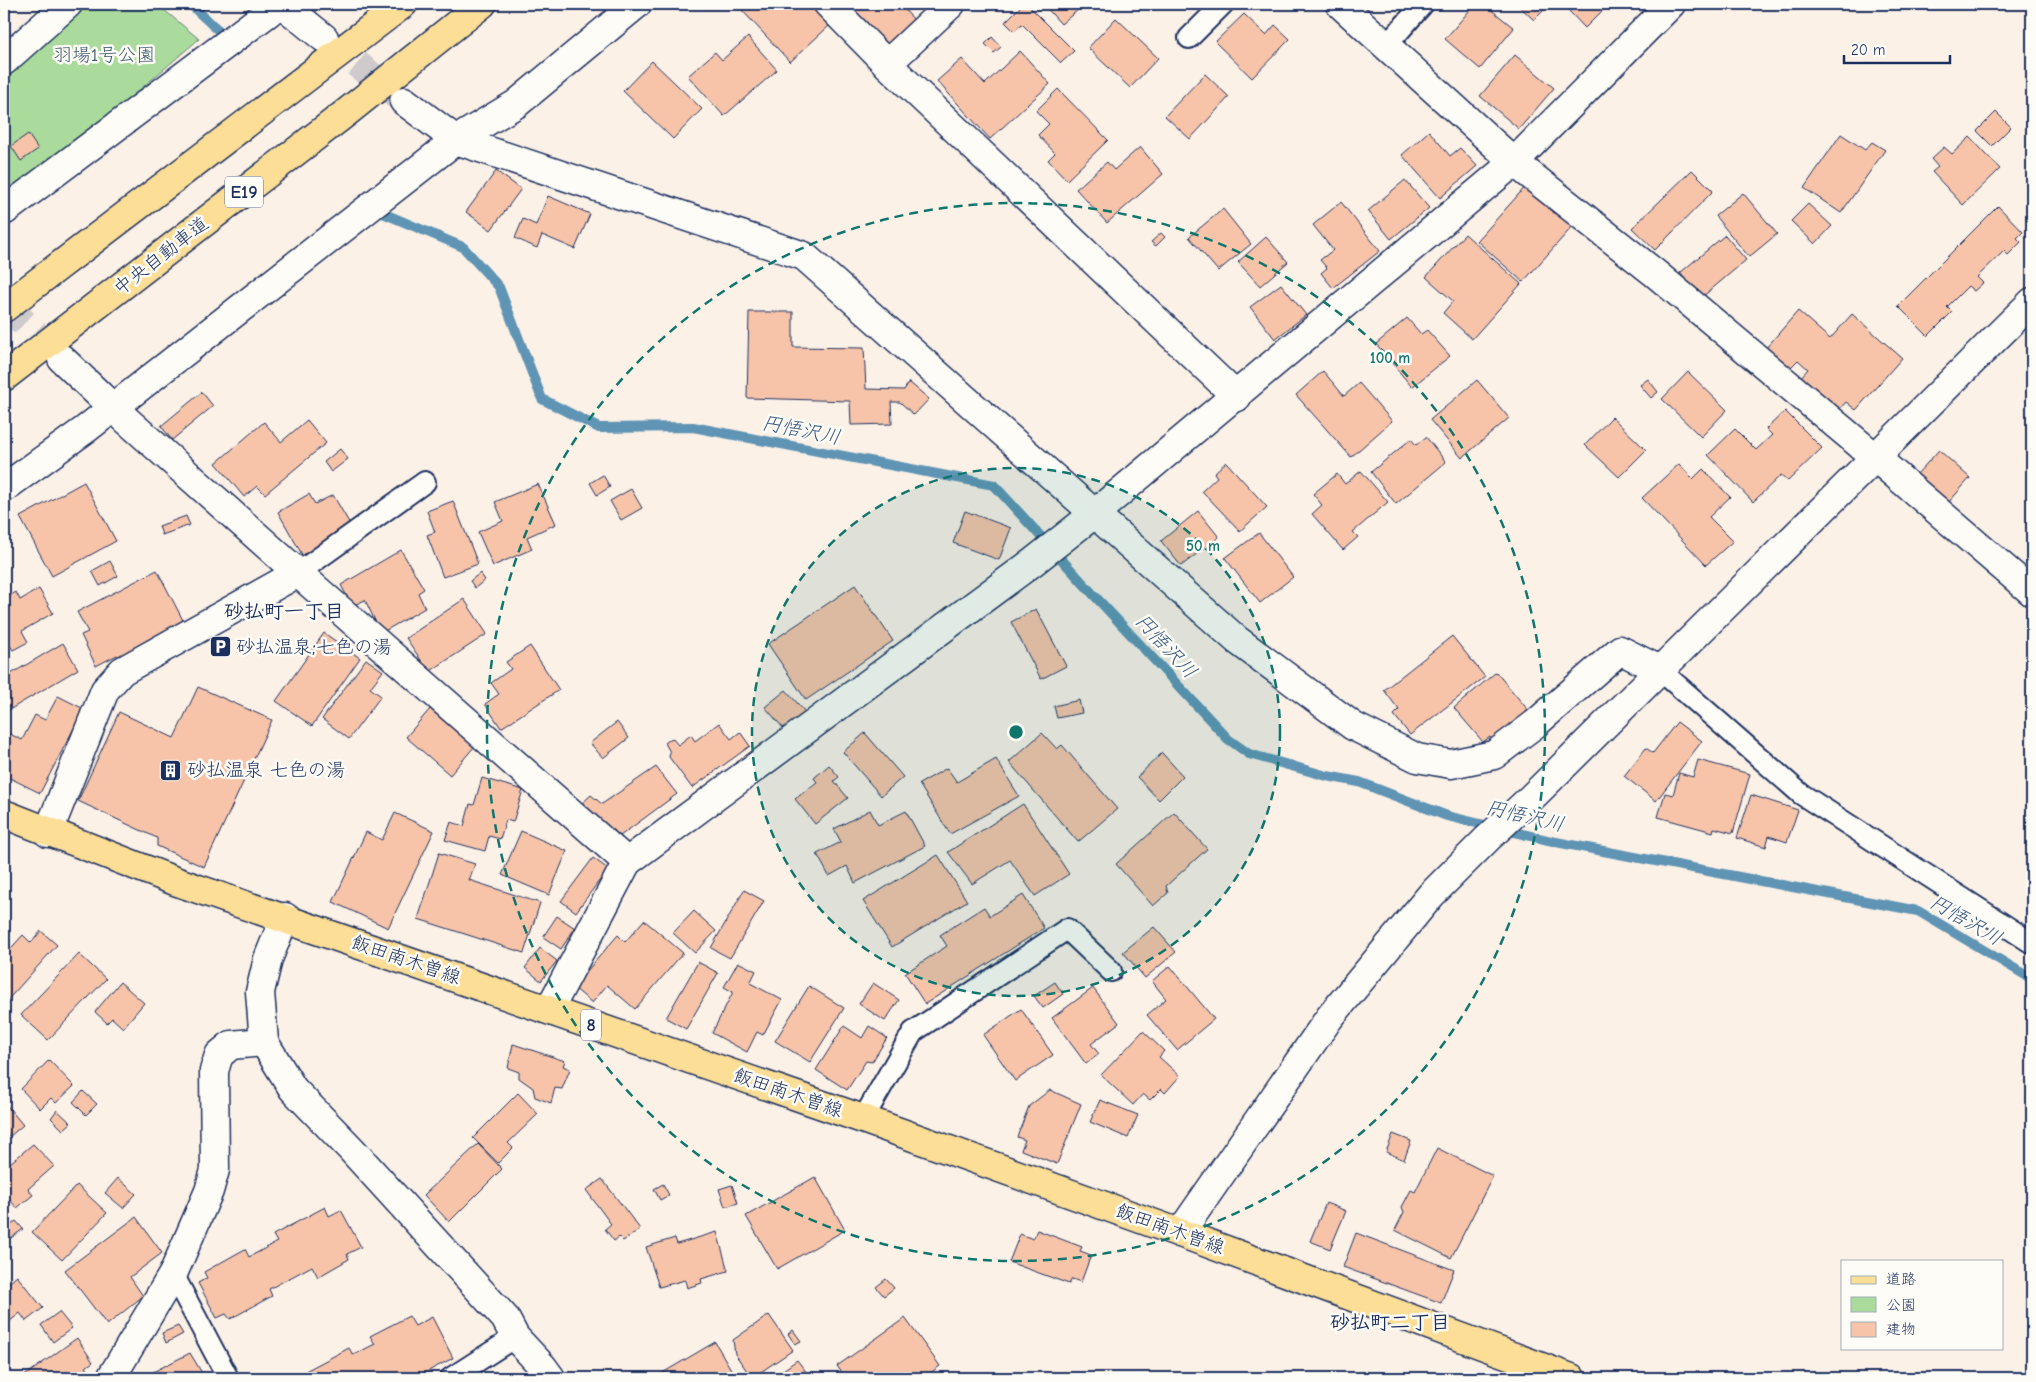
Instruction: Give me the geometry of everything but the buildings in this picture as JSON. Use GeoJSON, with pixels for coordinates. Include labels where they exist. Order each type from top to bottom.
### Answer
{"type":"FeatureCollection","features":[{"type":"Feature","properties":{"kind":"main road"},"geometry":{"type":"LineString","coordinates":[[4,308],[403,4]]}},
{"type":"Feature","properties":{"kind":"main road","name":"中央自動車道"},"geometry":{"type":"LineString","coordinates":[[4,377],[347,112],[482,4]]}},
{"type":"Feature","properties":{"kind":"main road","name":"飯田南木曽線"},"geometry":{"type":"LineString","coordinates":[[4,814],[48,833],[175,881],[863,1119],[1180,1233],[1571,1378]]}},
{"type":"Feature","properties":{"kind":"street"},"geometry":{"type":"LineString","coordinates":[[4,61],[68,4]]}},
{"type":"Feature","properties":{"kind":"street"},"geometry":{"type":"LineString","coordinates":[[4,488],[86,429],[456,140],[516,104],[637,4]]}},
{"type":"Feature","properties":{"kind":"street"},"geometry":{"type":"LineString","coordinates":[[828,4],[887,64],[1237,396]]}},
{"type":"Feature","properties":{"kind":"street"},"geometry":{"type":"LineString","coordinates":[[887,64],[951,4]]}},
{"type":"Feature","properties":{"kind":"street"},"geometry":{"type":"LineString","coordinates":[[1340,4],[1514,162],[1656,274],[1876,458],[2032,592]]}},
{"type":"Feature","properties":{"kind":"street"},"geometry":{"type":"LineString","coordinates":[[549,1010],[627,862],[1033,562],[1094,514],[1514,162],[1671,4]]}},
{"type":"Feature","properties":{"kind":"street"},"geometry":{"type":"LineString","coordinates":[[4,211],[272,6],[324,38]]}},
{"type":"Feature","properties":{"kind":"street"},"geometry":{"type":"LineString","coordinates":[[404,102],[456,140],[804,256],[1237,640],[1353,726],[1417,758],[1451,764],[1494,755],[1535,724],[1620,650],[1660,670]]}},
{"type":"Feature","properties":{"kind":"street"},"geometry":{"type":"LineString","coordinates":[[1180,1233],[1330,1017],[1431,895],[2032,302]]}},
{"type":"Feature","properties":{"kind":"street"},"geometry":{"type":"LineString","coordinates":[[62,359],[112,407],[298,573],[627,862]]}},
{"type":"Feature","properties":{"kind":"street"},"geometry":{"type":"LineString","coordinates":[[48,833],[105,690],[122,671],[298,573]]}},
{"type":"Feature","properties":{"kind":"street"},"geometry":{"type":"LineString","coordinates":[[285,918],[268,959],[260,992],[264,1042],[293,1089],[505,1318],[515,1337],[552,1378]]}},
{"type":"Feature","properties":{"kind":"street"},"geometry":{"type":"LineString","coordinates":[[111,1378],[173,1274],[209,1191],[215,1170],[214,1071],[219,1055],[231,1045],[264,1042]]}},
{"type":"Feature","properties":{"kind":"lane"},"geometry":{"type":"LineString","coordinates":[[1189,38],[1223,4]]}},
{"type":"Feature","properties":{"kind":"lane"},"geometry":{"type":"LineString","coordinates":[[1386,46],[1424,4]]}},
{"type":"Feature","properties":{"kind":"lane"},"geometry":{"type":"LineString","coordinates":[[298,573],[425,482]]}},
{"type":"Feature","properties":{"kind":"lane"},"geometry":{"type":"LineString","coordinates":[[1660,670],[1801,794],[2032,942]]}},
{"type":"Feature","properties":{"kind":"lane"},"geometry":{"type":"LineString","coordinates":[[863,1119],[912,1032],[1067,929],[1112,971]]}},
{"type":"Feature","properties":{"kind":"lane"},"geometry":{"type":"LineString","coordinates":[[173,1274],[228,1378]]}},
{"type":"Feature","properties":{"kind":"lane"},"geometry":{"type":"LineString","coordinates":[[451,1378],[515,1337]]}},
{"type":"Feature","properties":{"kind":"green space","name":"羽場1号公園"},"geometry":{"type":"Polygon","coordinates":[[[87,4],[157,4],[199,39],[68,151],[4,201],[4,77],[87,4]]]}},
{"type":"Feature","properties":{"kind":"waterway","name":"円悟沢川"},"geometry":{"type":"LineString","coordinates":[[190,4],[218,30]]}},
{"type":"Feature","properties":{"kind":"waterway","name":"円悟沢川"},"geometry":{"type":"LineString","coordinates":[[385,214],[463,247],[499,287],[542,399],[599,428],[693,427],[994,485],[1228,739],[1249,754],[1327,776],[1359,782],[1447,816],[1556,842],[1918,911],[2032,979]]}},
{"type":"Feature","properties":{"kind":"tunnel"},"geometry":{"type":"LineString","coordinates":[[324,38],[401,99]]}},
{"type":"Feature","properties":{"kind":"tunnel"},"geometry":{"type":"LineString","coordinates":[[4,304],[62,359]]}},
{"type":"Feature","properties":{"kind":"place","name":"砂払温泉;七色の湯"},"geometry":{"type":"Point","coordinates":[220,647]}},
{"type":"Feature","properties":{"kind":"place","name":"砂払温泉 七色の湯"},"geometry":{"type":"Point","coordinates":[171,770]}},
{"type":"Feature","properties":{"kind":"district","name":"砂払町一丁目"},"geometry":{"type":"Point","coordinates":[284,611]}},
{"type":"Feature","properties":{"kind":"district","name":"砂払町二丁目"},"geometry":{"type":"Point","coordinates":[1390,1322]}}]}
